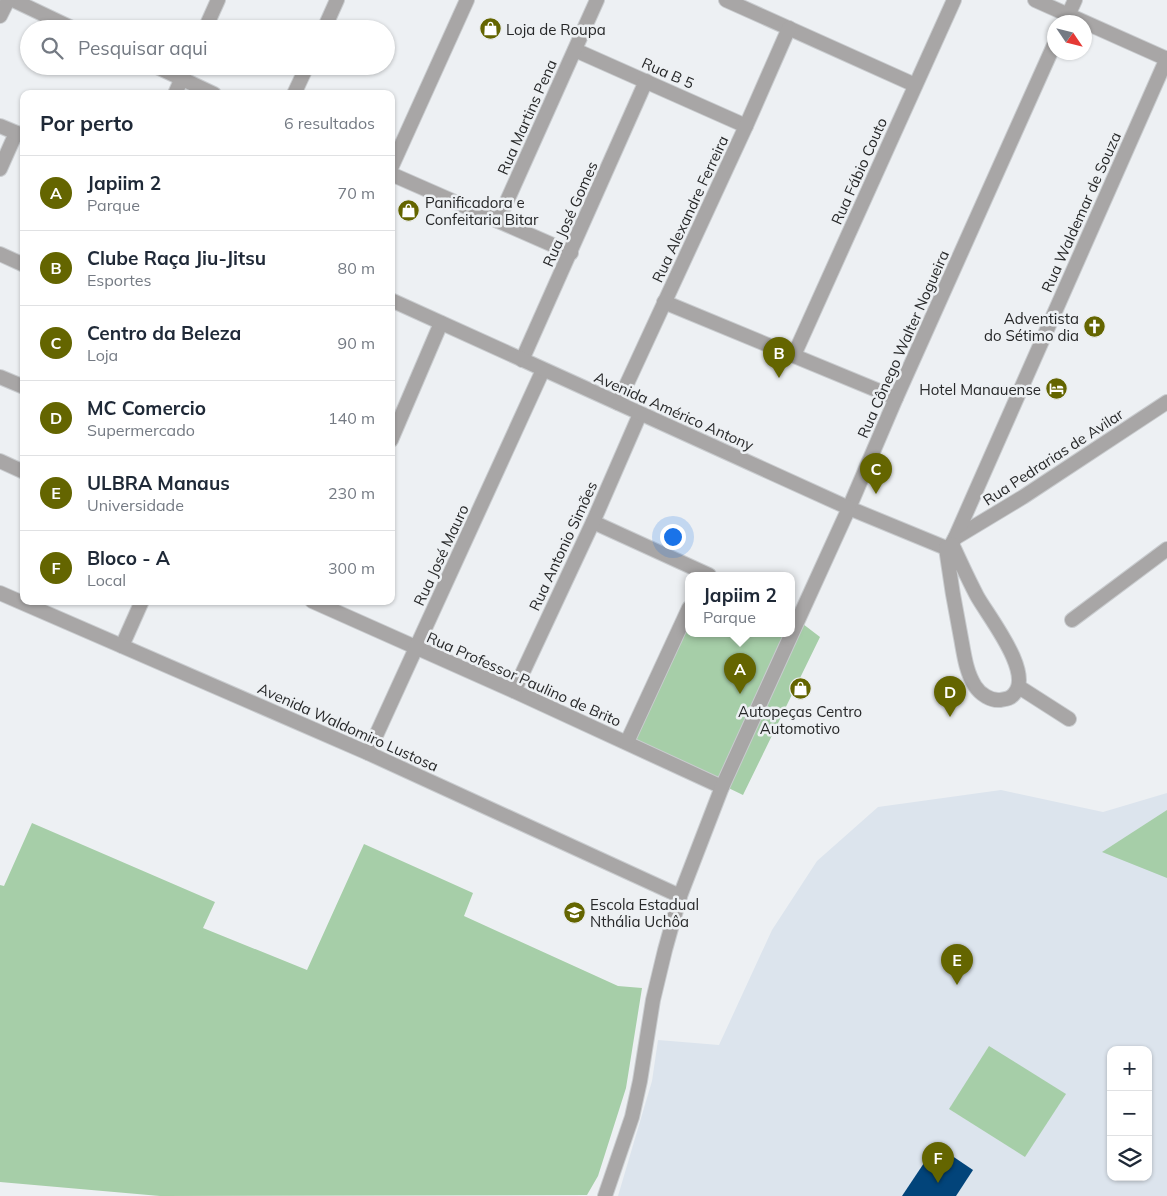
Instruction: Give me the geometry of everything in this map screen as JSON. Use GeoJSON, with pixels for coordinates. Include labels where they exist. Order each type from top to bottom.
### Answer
{"type":"FeatureCollection","features":[{"type":"Feature","properties":{"kind":"street"},"geometry":{"type":"LineString","coordinates":[[0,16],[8,0]]}},
{"type":"Feature","properties":{"kind":"street"},"geometry":{"type":"LineString","coordinates":[[12,0],[55,20]]}},
{"type":"Feature","properties":{"kind":"street"},"geometry":{"type":"LineString","coordinates":[[209,20],[218,0]]}},
{"type":"Feature","properties":{"kind":"street"},"geometry":{"type":"LineString","coordinates":[[328,20],[338,0]]}},
{"type":"Feature","properties":{"kind":"street"},"geometry":{"type":"LineString","coordinates":[[395,159],[467,0]]}},
{"type":"Feature","properties":{"kind":"street","name":"Rua Martins Pena"},"geometry":{"type":"LineString","coordinates":[[498,220],[597,0]]}},
{"type":"Feature","properties":{"kind":"street"},"geometry":{"type":"LineString","coordinates":[[726,0],[914,85]]}},
{"type":"Feature","properties":{"kind":"street","name":"Rua Fábio Couto"},"geometry":{"type":"LineString","coordinates":[[794,355],[914,85],[954,0]]}},
{"type":"Feature","properties":{"kind":"street"},"geometry":{"type":"LineString","coordinates":[[1035,0],[1062,15]]}},
{"type":"Feature","properties":{"kind":"street"},"geometry":{"type":"LineString","coordinates":[[1068,15],[1075,0]]}},
{"type":"Feature","properties":{"kind":"street","name":"Rua Alexandre Ferreira"},"geometry":{"type":"LineString","coordinates":[[618,403],[790,28]]}},
{"type":"Feature","properties":{"kind":"street"},"geometry":{"type":"LineString","coordinates":[[1092,28],[1167,59]]}},
{"type":"Feature","properties":{"kind":"street","name":"Rua B 5"},"geometry":{"type":"LineString","coordinates":[[575,50],[746,126]]}},
{"type":"Feature","properties":{"kind":"street","name":"Rua Waldemar de Souza"},"geometry":{"type":"LineString","coordinates":[[951,543],[1167,59]]}},
{"type":"Feature","properties":{"kind":"street","name":"Rua Cônego Walter Nogueira"},"geometry":{"type":"LineString","coordinates":[[796,616],[849,508],[896,398],[1047,60]]}},
{"type":"Feature","properties":{"kind":"street"},"geometry":{"type":"LineString","coordinates":[[177,90],[184,75]]}},
{"type":"Feature","properties":{"kind":"street"},"geometry":{"type":"LineString","coordinates":[[189,75],[209,90]]}},
{"type":"Feature","properties":{"kind":"street"},"geometry":{"type":"LineString","coordinates":[[296,90],[302,75]]}},
{"type":"Feature","properties":{"kind":"street","name":"Rua José Gomes"},"geometry":{"type":"LineString","coordinates":[[522,360],[571,254],[646,81]]}},
{"type":"Feature","properties":{"kind":"street"},"geometry":{"type":"LineString","coordinates":[[0,126],[20,135],[0,168]]}},
{"type":"Feature","properties":{"kind":"street"},"geometry":{"type":"LineString","coordinates":[[395,176],[571,254]]}},
{"type":"Feature","properties":{"kind":"street"},"geometry":{"type":"LineString","coordinates":[[0,254],[20,263]]}},
{"type":"Feature","properties":{"kind":"street","name":"Avenida Américo Antony"},"geometry":{"type":"LineString","coordinates":[[395,302],[849,508],[951,543]]}},
{"type":"Feature","properties":{"kind":"street"},"geometry":{"type":"LineString","coordinates":[[664,302],[896,398]]}},
{"type":"Feature","properties":{"kind":"street"},"geometry":{"type":"LineString","coordinates":[[395,429],[441,323]]}},
{"type":"Feature","properties":{"kind":"street","name":"Rua José Mauro"},"geometry":{"type":"LineString","coordinates":[[368,753],[543,370]]}},
{"type":"Feature","properties":{"kind":"street"},"geometry":{"type":"LineString","coordinates":[[0,377],[20,385]]}},
{"type":"Feature","properties":{"kind":"street","name":"Rua Pedrarias de Avilar"},"geometry":{"type":"LineString","coordinates":[[951,543],[1167,402]]}},
{"type":"Feature","properties":{"kind":"street","name":"Rua Antonio Simões"},"geometry":{"type":"LineString","coordinates":[[514,691],[593,522],[640,414]]}},
{"type":"Feature","properties":{"kind":"street"},"geometry":{"type":"LineString","coordinates":[[0,460],[20,470]]}},
{"type":"Feature","properties":{"kind":"street"},"geometry":{"type":"LineString","coordinates":[[593,522],[700,572]]}},
{"type":"Feature","properties":{"kind":"street"},"geometry":{"type":"LineString","coordinates":[[951,543],[976,594],[1006,642],[1014,659],[1019,675],[1019,688],[1014,695],[1007,699],[996,700],[988,698],[974,685],[966,664],[954,600],[951,543]]}},
{"type":"Feature","properties":{"kind":"street"},"geometry":{"type":"LineString","coordinates":[[1072,620],[1167,549]]}},
{"type":"Feature","properties":{"kind":"street","name":"Avenida Waldomiro Lustosa"},"geometry":{"type":"LineString","coordinates":[[0,593],[20,602]]}},
{"type":"Feature","properties":{"kind":"street","name":"Avenida Waldomiro Lustosa"},"geometry":{"type":"LineString","coordinates":[[28,605],[368,753],[680,896]]}},
{"type":"Feature","properties":{"kind":"street"},"geometry":{"type":"LineString","coordinates":[[122,646],[140,605]]}},
{"type":"Feature","properties":{"kind":"street","name":"Rua Professor Paulino de Brito"},"geometry":{"type":"LineString","coordinates":[[321,605],[627,742],[722,787]]}},
{"type":"Feature","properties":{"kind":"street"},"geometry":{"type":"LineString","coordinates":[[627,742],[685,617]]}},
{"type":"Feature","properties":{"kind":"street","name":"Rua Cônego Walter Nogueira"},"geometry":{"type":"LineString","coordinates":[[605,1196],[632,1117],[640,1081],[653,1000],[664,950],[680,896],[722,787],[787,637]]}},
{"type":"Feature","properties":{"kind":"street"},"geometry":{"type":"LineString","coordinates":[[1019,688],[1069,719]]}},
{"type":"Feature","properties":{"kind":"shaded area"},"geometry":{"type":"Polygon","coordinates":[[[1001,790],[1103,812],[1167,793],[1167,1196],[618,1196],[652,1081],[658,1040],[719,1045],[772,930],[817,861],[878,807],[1001,790]]]}},
{"type":"Feature","properties":{"kind":"green space"},"geometry":{"type":"Polygon","coordinates":[[[795,620],[820,637],[743,795],[631,741],[685,627],[685,637],[795,637],[795,620]]]}},
{"type":"Feature","properties":{"kind":"green space"},"geometry":{"type":"Polygon","coordinates":[[[1167,810],[1167,878],[1102,852],[1167,810]]]}},
{"type":"Feature","properties":{"kind":"green space"},"geometry":{"type":"Polygon","coordinates":[[[32,823],[215,902],[203,928],[307,970],[364,844],[473,893],[464,916],[618,986],[642,988],[626,1088],[598,1176],[587,1195],[160,1196],[0,1182],[0,885],[4,886],[32,823]]]}},
{"type":"Feature","properties":{"kind":"green space"},"geometry":{"type":"Polygon","coordinates":[[[989,1046],[1066,1094],[1025,1157],[949,1109],[989,1046]]]}},
{"type":"Feature","properties":{"kind":"building"},"geometry":{"type":"Polygon","coordinates":[[[936,1145],[973,1170],[956,1196],[902,1196],[936,1145]]]}},
{"type":"Feature","properties":{"kind":"place","name":"Loja de Roupa"},"geometry":{"type":"Point","coordinates":[490,29]}},
{"type":"Feature","properties":{"kind":"place","name":"Panificadora e Confeitaria Bitar"},"geometry":{"type":"Point","coordinates":[409,211]}},
{"type":"Feature","properties":{"kind":"place","name":"Adventista do Sétimo dia"},"geometry":{"type":"Point","coordinates":[1095,327]}},
{"type":"Feature","properties":{"kind":"place","name":"Clube Raça Jiu-Jitsu"},"geometry":{"type":"Point","coordinates":[779,378]}},
{"type":"Feature","properties":{"kind":"place","name":"Hotel Manauense"},"geometry":{"type":"Point","coordinates":[1057,389]}},
{"type":"Feature","properties":{"kind":"place","name":"Centro da Beleza"},"geometry":{"type":"Point","coordinates":[876,494]}},
{"type":"Feature","properties":{"kind":"place","name":"Autopeças Centro Automotivo"},"geometry":{"type":"Point","coordinates":[800,688]}},
{"type":"Feature","properties":{"kind":"place","name":"Japiim 2"},"geometry":{"type":"Point","coordinates":[740,694]}},
{"type":"Feature","properties":{"kind":"place","name":"MC Comercio"},"geometry":{"type":"Point","coordinates":[950,717]}},
{"type":"Feature","properties":{"kind":"place","name":"Escola Estadual Nthália Uchôa"},"geometry":{"type":"Point","coordinates":[574,913]}},
{"type":"Feature","properties":{"kind":"place","name":"ULBRA Manaus"},"geometry":{"type":"Point","coordinates":[957,985]}},
{"type":"Feature","properties":{"kind":"place","name":"Bloco - A"},"geometry":{"type":"Point","coordinates":[938,1183]}}]}
